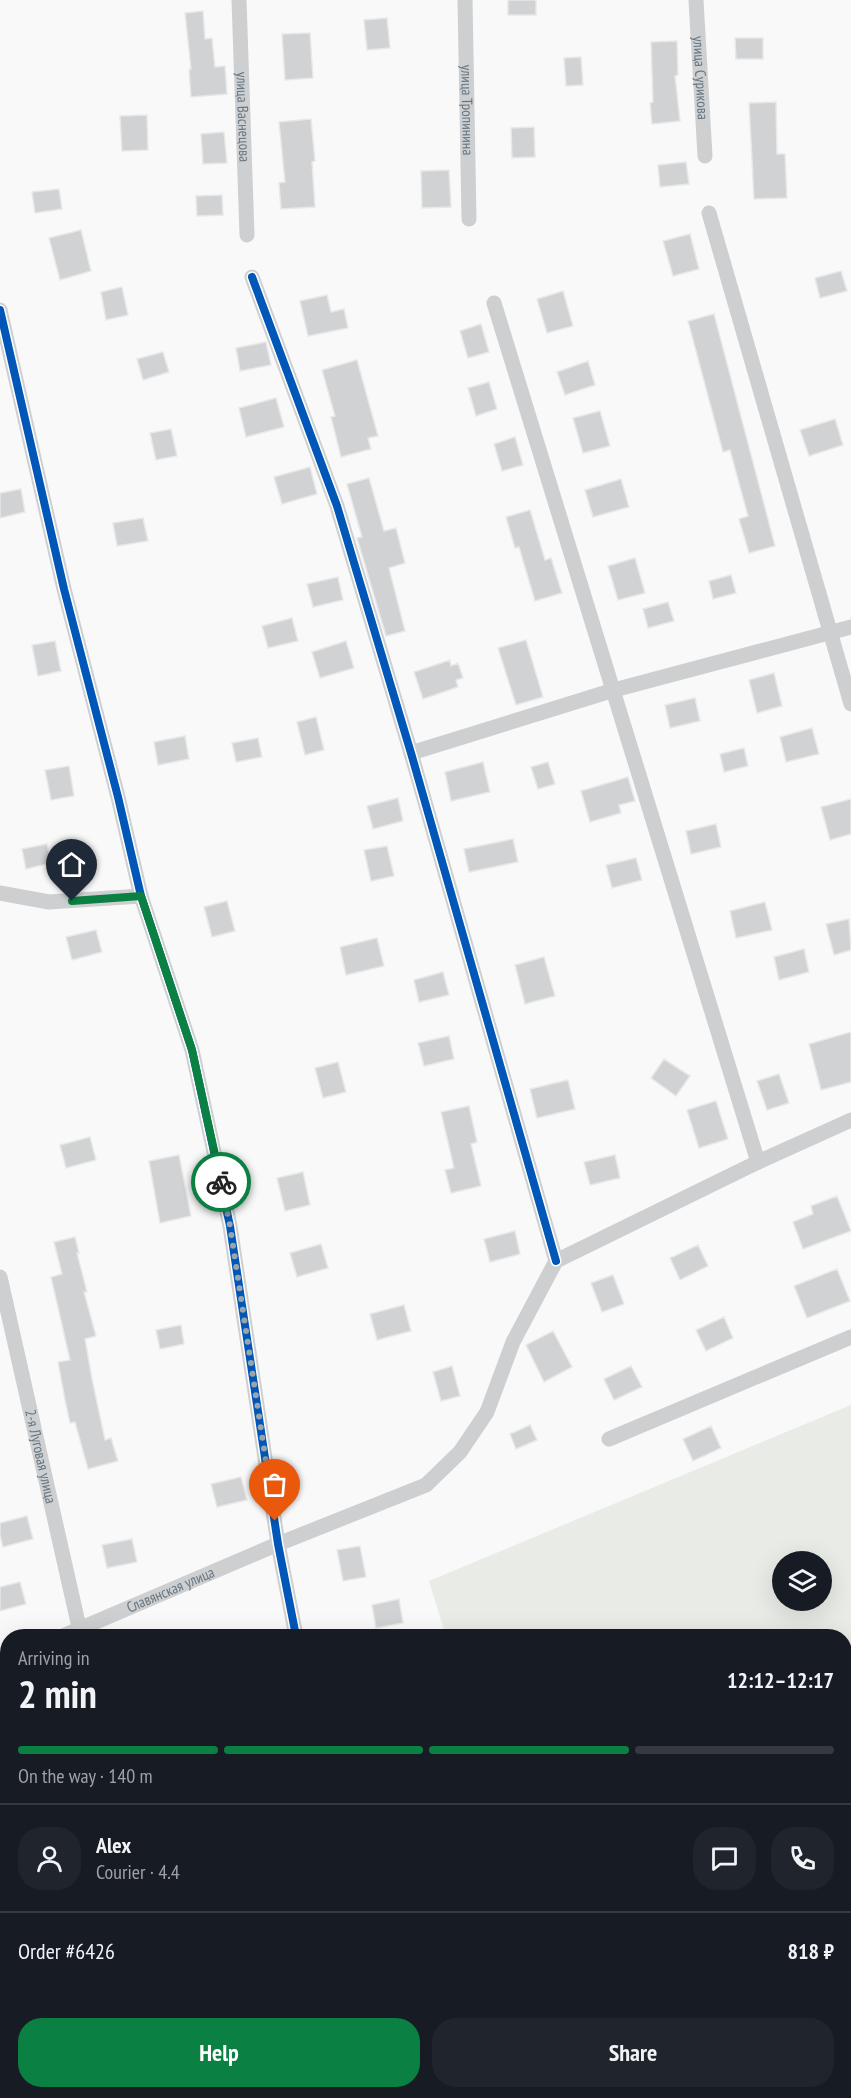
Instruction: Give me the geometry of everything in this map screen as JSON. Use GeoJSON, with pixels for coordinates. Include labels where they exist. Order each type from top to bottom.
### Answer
{"type":"FeatureCollection","features":[{"type":"Feature","properties":{"kind":"street","name":"улица Васнецова"},"geometry":{"type":"LineString","coordinates":[[239,0],[247,235]]}},
{"type":"Feature","properties":{"kind":"street","name":"улица Тропинина"},"geometry":{"type":"LineString","coordinates":[[465,0],[469,219]]}},
{"type":"Feature","properties":{"kind":"street","name":"улица Сурикова"},"geometry":{"type":"LineString","coordinates":[[696,0],[705,156]]}},
{"type":"Feature","properties":{"kind":"street"},"geometry":{"type":"LineString","coordinates":[[709,213],[851,704]]}},
{"type":"Feature","properties":{"kind":"street"},"geometry":{"type":"LineString","coordinates":[[252,277],[337,506],[411,753],[556,1261],[758,1162],[851,1120]]}},
{"type":"Feature","properties":{"kind":"street"},"geometry":{"type":"LineString","coordinates":[[494,303],[758,1162]]}},
{"type":"Feature","properties":{"kind":"street"},"geometry":{"type":"LineString","coordinates":[[0,310],[64,589],[141,896],[192,1050],[228,1214],[278,1544],[295,1629]]}},
{"type":"Feature","properties":{"kind":"street"},"geometry":{"type":"LineString","coordinates":[[411,753],[614,690],[851,627]]}},
{"type":"Feature","properties":{"kind":"street"},"geometry":{"type":"LineString","coordinates":[[0,893],[49,903],[141,896]]}},
{"type":"Feature","properties":{"kind":"street","name":"Славянская улица"},"geometry":{"type":"LineString","coordinates":[[89,1629],[278,1544],[426,1485],[460,1452],[487,1412],[513,1342],[556,1261]]}},
{"type":"Feature","properties":{"kind":"street","name":"2-я Луговая улица"},"geometry":{"type":"LineString","coordinates":[[0,1277],[79,1629]]}},
{"type":"Feature","properties":{"kind":"street"},"geometry":{"type":"LineString","coordinates":[[609,1439],[851,1337]]}},
{"type":"Feature","properties":{"kind":"shaded area"},"geometry":{"type":"Polygon","coordinates":[[[851,1405],[851,1629],[444,1629],[429,1581],[851,1405]]]}},
{"type":"Feature","properties":{"kind":"building"},"geometry":{"type":"Polygon","coordinates":[[[508,0],[536,0],[536,15],[508,15],[508,0]]]}},
{"type":"Feature","properties":{"kind":"building"},"geometry":{"type":"Polygon","coordinates":[[[203,11],[205,39],[212,38],[215,67],[225,66],[227,94],[191,97],[189,70],[191,69],[185,13],[203,11]]]}},
{"type":"Feature","properties":{"kind":"building"},"geometry":{"type":"Polygon","coordinates":[[[387,18],[390,48],[367,50],[364,20],[387,18]]]}},
{"type":"Feature","properties":{"kind":"building"},"geometry":{"type":"Polygon","coordinates":[[[310,33],[313,78],[285,80],[282,34],[310,33]]]}},
{"type":"Feature","properties":{"kind":"building"},"geometry":{"type":"Polygon","coordinates":[[[735,38],[763,38],[763,59],[736,59],[735,38]]]}},
{"type":"Feature","properties":{"kind":"building"},"geometry":{"type":"Polygon","coordinates":[[[677,41],[678,75],[675,76],[680,121],[652,124],[651,42],[677,41]]]}},
{"type":"Feature","properties":{"kind":"building"},"geometry":{"type":"Polygon","coordinates":[[[581,57],[583,85],[566,86],[564,58],[581,57]]]}},
{"type":"Feature","properties":{"kind":"building"},"geometry":{"type":"Polygon","coordinates":[[[776,102],[777,154],[785,154],[787,198],[754,199],[749,103],[776,102]]]}},
{"type":"Feature","properties":{"kind":"building"},"geometry":{"type":"Polygon","coordinates":[[[147,115],[148,150],[122,151],[120,116],[147,115]]]}},
{"type":"Feature","properties":{"kind":"building"},"geometry":{"type":"Polygon","coordinates":[[[311,119],[315,161],[312,162],[315,207],[281,209],[279,183],[285,182],[279,122],[311,119]]]}},
{"type":"Feature","properties":{"kind":"building"},"geometry":{"type":"Polygon","coordinates":[[[534,127],[535,157],[512,158],[511,128],[534,127]]]}},
{"type":"Feature","properties":{"kind":"building"},"geometry":{"type":"Polygon","coordinates":[[[224,132],[227,163],[203,164],[201,134],[224,132]]]}},
{"type":"Feature","properties":{"kind":"building"},"geometry":{"type":"Polygon","coordinates":[[[686,162],[689,184],[660,187],[658,165],[686,162]]]}},
{"type":"Feature","properties":{"kind":"building"},"geometry":{"type":"Polygon","coordinates":[[[449,170],[451,207],[422,208],[421,171],[449,170]]]}},
{"type":"Feature","properties":{"kind":"building"},"geometry":{"type":"Polygon","coordinates":[[[59,189],[62,209],[35,213],[32,192],[59,189]]]}},
{"type":"Feature","properties":{"kind":"building"},"geometry":{"type":"Polygon","coordinates":[[[222,195],[223,215],[197,216],[196,196],[222,195]]]}},
{"type":"Feature","properties":{"kind":"building"},"geometry":{"type":"Polygon","coordinates":[[[81,230],[91,271],[60,280],[49,238],[81,230]]]}},
{"type":"Feature","properties":{"kind":"building"},"geometry":{"type":"Polygon","coordinates":[[[690,234],[699,269],[673,276],[663,241],[690,234]]]}},
{"type":"Feature","properties":{"kind":"building"},"geometry":{"type":"Polygon","coordinates":[[[841,271],[847,291],[820,298],[815,278],[841,271]]]}},
{"type":"Feature","properties":{"kind":"building"},"geometry":{"type":"Polygon","coordinates":[[[122,287],[128,315],[106,320],[101,292],[122,287]]]}},
{"type":"Feature","properties":{"kind":"building"},"geometry":{"type":"Polygon","coordinates":[[[563,291],[573,326],[547,333],[537,299],[563,291]]]}},
{"type":"Feature","properties":{"kind":"building"},"geometry":{"type":"Polygon","coordinates":[[[327,295],[331,312],[344,309],[348,328],[308,336],[300,301],[327,295]]]}},
{"type":"Feature","properties":{"kind":"building"},"geometry":{"type":"Polygon","coordinates":[[[714,314],[775,546],[749,553],[739,519],[748,516],[730,450],[723,452],[688,321],[714,314]]]}},
{"type":"Feature","properties":{"kind":"building"},"geometry":{"type":"Polygon","coordinates":[[[481,324],[489,352],[468,358],[460,331],[481,324]]]}},
{"type":"Feature","properties":{"kind":"building"},"geometry":{"type":"Polygon","coordinates":[[[266,342],[271,365],[240,371],[236,348],[266,342]]]}},
{"type":"Feature","properties":{"kind":"building"},"geometry":{"type":"Polygon","coordinates":[[[163,352],[169,372],[143,380],[137,359],[163,352]]]}},
{"type":"Feature","properties":{"kind":"building"},"geometry":{"type":"Polygon","coordinates":[[[357,360],[378,436],[368,438],[371,449],[341,457],[331,417],[335,416],[322,370],[357,360]]]}},
{"type":"Feature","properties":{"kind":"building"},"geometry":{"type":"Polygon","coordinates":[[[588,361],[595,385],[565,395],[557,372],[588,361]]]}},
{"type":"Feature","properties":{"kind":"building"},"geometry":{"type":"Polygon","coordinates":[[[489,382],[497,409],[476,416],[468,388],[489,382]]]}},
{"type":"Feature","properties":{"kind":"building"},"geometry":{"type":"Polygon","coordinates":[[[276,398],[284,427],[246,437],[239,408],[276,398]]]}},
{"type":"Feature","properties":{"kind":"building"},"geometry":{"type":"Polygon","coordinates":[[[600,411],[610,446],[583,453],[573,418],[600,411]]]}},
{"type":"Feature","properties":{"kind":"building"},"geometry":{"type":"Polygon","coordinates":[[[835,419],[843,445],[809,456],[800,430],[835,419]]]}},
{"type":"Feature","properties":{"kind":"building"},"geometry":{"type":"Polygon","coordinates":[[[171,429],[177,456],[156,460],[150,433],[171,429]]]}},
{"type":"Feature","properties":{"kind":"building"},"geometry":{"type":"Polygon","coordinates":[[[515,437],[523,465],[502,471],[494,444],[515,437]]]}},
{"type":"Feature","properties":{"kind":"building"},"geometry":{"type":"Polygon","coordinates":[[[310,467],[317,494],[282,504],[274,477],[310,467]]]}},
{"type":"Feature","properties":{"kind":"building"},"geometry":{"type":"Polygon","coordinates":[[[369,478],[384,531],[396,528],[405,563],[389,568],[405,631],[386,636],[357,538],[362,537],[347,484],[369,478]]]}},
{"type":"Feature","properties":{"kind":"building"},"geometry":{"type":"Polygon","coordinates":[[[621,479],[629,507],[593,517],[585,490],[621,479]]]}},
{"type":"Feature","properties":{"kind":"building"},"geometry":{"type":"Polygon","coordinates":[[[21,489],[25,512],[0,518],[0,493],[21,489]]]}},
{"type":"Feature","properties":{"kind":"building"},"geometry":{"type":"Polygon","coordinates":[[[530,510],[545,560],[551,558],[562,593],[535,601],[519,547],[515,548],[506,517],[530,510]]]}},
{"type":"Feature","properties":{"kind":"building"},"geometry":{"type":"Polygon","coordinates":[[[143,518],[148,541],[117,546],[113,523],[143,518]]]}},
{"type":"Feature","properties":{"kind":"building"},"geometry":{"type":"Polygon","coordinates":[[[635,558],[645,593],[618,600],[608,566],[635,558]]]}},
{"type":"Feature","properties":{"kind":"building"},"geometry":{"type":"Polygon","coordinates":[[[731,575],[736,593],[713,599],[709,581],[731,575]]]}},
{"type":"Feature","properties":{"kind":"building"},"geometry":{"type":"Polygon","coordinates":[[[338,577],[343,600],[313,607],[307,584],[338,577]]]}},
{"type":"Feature","properties":{"kind":"building"},"geometry":{"type":"Polygon","coordinates":[[[668,602],[674,621],[648,628],[643,609],[668,602]]]}},
{"type":"Feature","properties":{"kind":"building"},"geometry":{"type":"Polygon","coordinates":[[[292,618],[298,641],[268,648],[262,626],[292,618]]]}},
{"type":"Feature","properties":{"kind":"building"},"geometry":{"type":"Polygon","coordinates":[[[526,640],[543,697],[516,705],[498,648],[526,640]]]}},
{"type":"Feature","properties":{"kind":"building"},"geometry":{"type":"Polygon","coordinates":[[[55,641],[61,671],[38,676],[32,645],[55,641]]]}},
{"type":"Feature","properties":{"kind":"building"},"geometry":{"type":"Polygon","coordinates":[[[346,641],[354,668],[320,678],[312,652],[346,641]]]}},
{"type":"Feature","properties":{"kind":"building"},"geometry":{"type":"Polygon","coordinates":[[[450,660],[451,666],[458,663],[463,678],[456,680],[458,687],[423,699],[414,672],[450,660]]]}},
{"type":"Feature","properties":{"kind":"building"},"geometry":{"type":"Polygon","coordinates":[[[774,673],[782,706],[757,713],[749,680],[774,673]]]}},
{"type":"Feature","properties":{"kind":"building"},"geometry":{"type":"Polygon","coordinates":[[[695,698],[700,721],[670,728],[665,705],[695,698]]]}},
{"type":"Feature","properties":{"kind":"building"},"geometry":{"type":"Polygon","coordinates":[[[316,717],[324,750],[305,755],[297,722],[316,717]]]}},
{"type":"Feature","properties":{"kind":"building"},"geometry":{"type":"Polygon","coordinates":[[[812,728],[819,754],[786,762],[780,737],[812,728]]]}},
{"type":"Feature","properties":{"kind":"building"},"geometry":{"type":"Polygon","coordinates":[[[185,736],[189,759],[158,765],[154,742],[185,736]]]}},
{"type":"Feature","properties":{"kind":"building"},"geometry":{"type":"Polygon","coordinates":[[[258,738],[262,757],[236,762],[232,743],[258,738]]]}},
{"type":"Feature","properties":{"kind":"building"},"geometry":{"type":"Polygon","coordinates":[[[744,748],[748,766],[724,772],[720,754],[744,748]]]}},
{"type":"Feature","properties":{"kind":"building"},"geometry":{"type":"Polygon","coordinates":[[[483,762],[490,792],[451,801],[445,772],[483,762]]]}},
{"type":"Feature","properties":{"kind":"building"},"geometry":{"type":"Polygon","coordinates":[[[548,762],[555,784],[538,789],[531,767],[548,762]]]}},
{"type":"Feature","properties":{"kind":"building"},"geometry":{"type":"Polygon","coordinates":[[[69,766],[74,796],[51,800],[45,770],[69,766]]]}},
{"type":"Feature","properties":{"kind":"building"},"geometry":{"type":"Polygon","coordinates":[[[628,777],[635,801],[619,805],[621,813],[590,822],[581,791],[628,777]]]}},
{"type":"Feature","properties":{"kind":"building"},"geometry":{"type":"Polygon","coordinates":[[[398,798],[403,821],[373,829],[367,806],[398,798]]]}},
{"type":"Feature","properties":{"kind":"building"},"geometry":{"type":"Polygon","coordinates":[[[851,799],[851,834],[830,840],[821,807],[851,799]]]}},
{"type":"Feature","properties":{"kind":"building"},"geometry":{"type":"Polygon","coordinates":[[[716,824],[721,847],[691,854],[686,831],[716,824]]]}},
{"type":"Feature","properties":{"kind":"building"},"geometry":{"type":"Polygon","coordinates":[[[513,839],[518,862],[469,872],[464,849],[513,839]]]}},
{"type":"Feature","properties":{"kind":"building"},"geometry":{"type":"Polygon","coordinates":[[[47,844],[51,863],[26,869],[22,849],[47,844]]]}},
{"type":"Feature","properties":{"kind":"building"},"geometry":{"type":"Polygon","coordinates":[[[387,846],[394,876],[371,881],[364,850],[387,846]]]}},
{"type":"Feature","properties":{"kind":"building"},"geometry":{"type":"Polygon","coordinates":[[[636,858],[642,880],[612,888],[606,865],[636,858]]]}},
{"type":"Feature","properties":{"kind":"building"},"geometry":{"type":"Polygon","coordinates":[[[227,901],[235,931],[212,937],[204,907],[227,901]]]}},
{"type":"Feature","properties":{"kind":"building"},"geometry":{"type":"Polygon","coordinates":[[[765,902],[772,930],[736,938],[730,911],[765,902]]]}},
{"type":"Feature","properties":{"kind":"building"},"geometry":{"type":"Polygon","coordinates":[[[849,919],[851,950],[834,955],[826,924],[849,919]]]}},
{"type":"Feature","properties":{"kind":"building"},"geometry":{"type":"Polygon","coordinates":[[[96,930],[102,952],[72,960],[66,937],[96,930]]]}},
{"type":"Feature","properties":{"kind":"building"},"geometry":{"type":"Polygon","coordinates":[[[377,938],[384,966],[346,975],[340,947],[377,938]]]}},
{"type":"Feature","properties":{"kind":"building"},"geometry":{"type":"Polygon","coordinates":[[[804,949],[809,972],[779,980],[774,957],[804,949]]]}},
{"type":"Feature","properties":{"kind":"building"},"geometry":{"type":"Polygon","coordinates":[[[544,957],[555,996],[525,1004],[515,965],[544,957]]]}},
{"type":"Feature","properties":{"kind":"building"},"geometry":{"type":"Polygon","coordinates":[[[443,972],[449,995],[419,1002],[414,980],[443,972]]]}},
{"type":"Feature","properties":{"kind":"building"},"geometry":{"type":"Polygon","coordinates":[[[851,1032],[851,1082],[821,1090],[809,1044],[851,1032]]]}},
{"type":"Feature","properties":{"kind":"building"},"geometry":{"type":"Polygon","coordinates":[[[449,1036],[454,1059],[424,1066],[418,1043],[449,1036]]]}},
{"type":"Feature","properties":{"kind":"building"},"geometry":{"type":"Polygon","coordinates":[[[664,1059],[690,1076],[676,1096],[651,1078],[664,1059]]]}},
{"type":"Feature","properties":{"kind":"building"},"geometry":{"type":"Polygon","coordinates":[[[338,1062],[346,1092],[323,1098],[315,1068],[338,1062]]]}},
{"type":"Feature","properties":{"kind":"building"},"geometry":{"type":"Polygon","coordinates":[[[779,1074],[789,1103],[767,1110],[757,1081],[779,1074]]]}},
{"type":"Feature","properties":{"kind":"building"},"geometry":{"type":"Polygon","coordinates":[[[568,1080],[575,1109],[537,1118],[530,1089],[568,1080]]]}},
{"type":"Feature","properties":{"kind":"building"},"geometry":{"type":"Polygon","coordinates":[[[716,1101],[728,1139],[699,1148],[687,1110],[716,1101]]]}},
{"type":"Feature","properties":{"kind":"building"},"geometry":{"type":"Polygon","coordinates":[[[469,1106],[477,1142],[471,1144],[481,1186],[451,1193],[445,1170],[454,1168],[441,1112],[469,1106]]]}},
{"type":"Feature","properties":{"kind":"building"},"geometry":{"type":"Polygon","coordinates":[[[90,1137],[96,1160],[66,1168],[60,1145],[90,1137]]]}},
{"type":"Feature","properties":{"kind":"building"},"geometry":{"type":"Polygon","coordinates":[[[179,1155],[191,1216],[160,1223],[149,1161],[179,1155]]]}},
{"type":"Feature","properties":{"kind":"building"},"geometry":{"type":"Polygon","coordinates":[[[615,1155],[620,1178],[590,1185],[584,1162],[615,1155]]]}},
{"type":"Feature","properties":{"kind":"building"},"geometry":{"type":"Polygon","coordinates":[[[303,1172],[310,1205],[285,1211],[277,1178],[303,1172]]]}},
{"type":"Feature","properties":{"kind":"building"},"geometry":{"type":"Polygon","coordinates":[[[837,1196],[851,1231],[803,1249],[793,1222],[813,1214],[811,1206],[837,1196]]]}},
{"type":"Feature","properties":{"kind":"building"},"geometry":{"type":"Polygon","coordinates":[[[515,1231],[520,1254],[490,1262],[484,1239],[515,1231]]]}},
{"type":"Feature","properties":{"kind":"building"},"geometry":{"type":"Polygon","coordinates":[[[75,1237],[87,1292],[84,1292],[96,1336],[85,1339],[92,1379],[105,1440],[111,1438],[118,1461],[88,1469],[75,1422],[70,1423],[65,1400],[58,1362],[70,1360],[51,1277],[62,1274],[54,1242],[75,1237]]]}},
{"type":"Feature","properties":{"kind":"building"},"geometry":{"type":"Polygon","coordinates":[[[321,1244],[328,1268],[297,1277],[290,1253],[321,1244]]]}},
{"type":"Feature","properties":{"kind":"building"},"geometry":{"type":"Polygon","coordinates":[[[698,1245],[708,1266],[680,1280],[670,1258],[698,1245]]]}},
{"type":"Feature","properties":{"kind":"building"},"geometry":{"type":"Polygon","coordinates":[[[837,1269],[850,1301],[807,1318],[794,1286],[837,1269]]]}},
{"type":"Feature","properties":{"kind":"building"},"geometry":{"type":"Polygon","coordinates":[[[613,1275],[624,1304],[602,1312],[591,1283],[613,1275]]]}},
{"type":"Feature","properties":{"kind":"building"},"geometry":{"type":"Polygon","coordinates":[[[404,1305],[411,1331],[377,1340],[370,1314],[404,1305]]]}},
{"type":"Feature","properties":{"kind":"building"},"geometry":{"type":"Polygon","coordinates":[[[724,1317],[733,1338],[706,1351],[696,1330],[724,1317]]]}},
{"type":"Feature","properties":{"kind":"building"},"geometry":{"type":"Polygon","coordinates":[[[181,1325],[184,1344],[160,1349],[156,1330],[181,1325]]]}},
{"type":"Feature","properties":{"kind":"building"},"geometry":{"type":"Polygon","coordinates":[[[553,1331],[572,1367],[544,1382],[526,1345],[553,1331]]]}},
{"type":"Feature","properties":{"kind":"building"},"geometry":{"type":"Polygon","coordinates":[[[452,1366],[460,1396],[441,1401],[433,1372],[452,1366]]]}},
{"type":"Feature","properties":{"kind":"building"},"geometry":{"type":"Polygon","coordinates":[[[631,1366],[642,1387],[614,1400],[604,1379],[631,1366]]]}},
{"type":"Feature","properties":{"kind":"building"},"geometry":{"type":"Polygon","coordinates":[[[530,1425],[537,1440],[516,1449],[510,1434],[530,1425]]]}},
{"type":"Feature","properties":{"kind":"building"},"geometry":{"type":"Polygon","coordinates":[[[711,1426],[721,1448],[693,1461],[683,1439],[711,1426]]]}},
{"type":"Feature","properties":{"kind":"building"},"geometry":{"type":"Polygon","coordinates":[[[241,1477],[247,1500],[217,1507],[211,1484],[241,1477]]]}},
{"type":"Feature","properties":{"kind":"building"},"geometry":{"type":"Polygon","coordinates":[[[27,1516],[33,1539],[3,1547],[0,1523],[27,1516]]]}},
{"type":"Feature","properties":{"kind":"building"},"geometry":{"type":"Polygon","coordinates":[[[132,1539],[137,1562],[107,1568],[102,1545],[132,1539]]]}},
{"type":"Feature","properties":{"kind":"building"},"geometry":{"type":"Polygon","coordinates":[[[360,1546],[366,1577],[343,1581],[337,1550],[360,1546]]]}},
{"type":"Feature","properties":{"kind":"building"},"geometry":{"type":"Polygon","coordinates":[[[20,1582],[26,1604],[0,1611],[0,1587],[20,1582]]]}},
{"type":"Feature","properties":{"kind":"building"},"geometry":{"type":"Polygon","coordinates":[[[399,1599],[403,1623],[376,1628],[372,1605],[399,1599]]]}},
{"type":"Feature","properties":{"kind":"cycle path"},"geometry":{"type":"LineString","coordinates":[[252,277],[337,506],[411,753],[556,1261]]}},
{"type":"Feature","properties":{"kind":"cycle path"},"geometry":{"type":"LineString","coordinates":[[0,310],[64,589],[141,896],[192,1050],[230,1226],[278,1544],[295,1629]]}},
{"type":"Feature","properties":{"kind":"way so far"},"geometry":{"type":"LineString","coordinates":[[221,1182],[230,1226],[275,1521]]}},
{"type":"Feature","properties":{"kind":"route"},"geometry":{"type":"LineString","coordinates":[[72,901],[141,896],[192,1050],[221,1182]]}}]}
